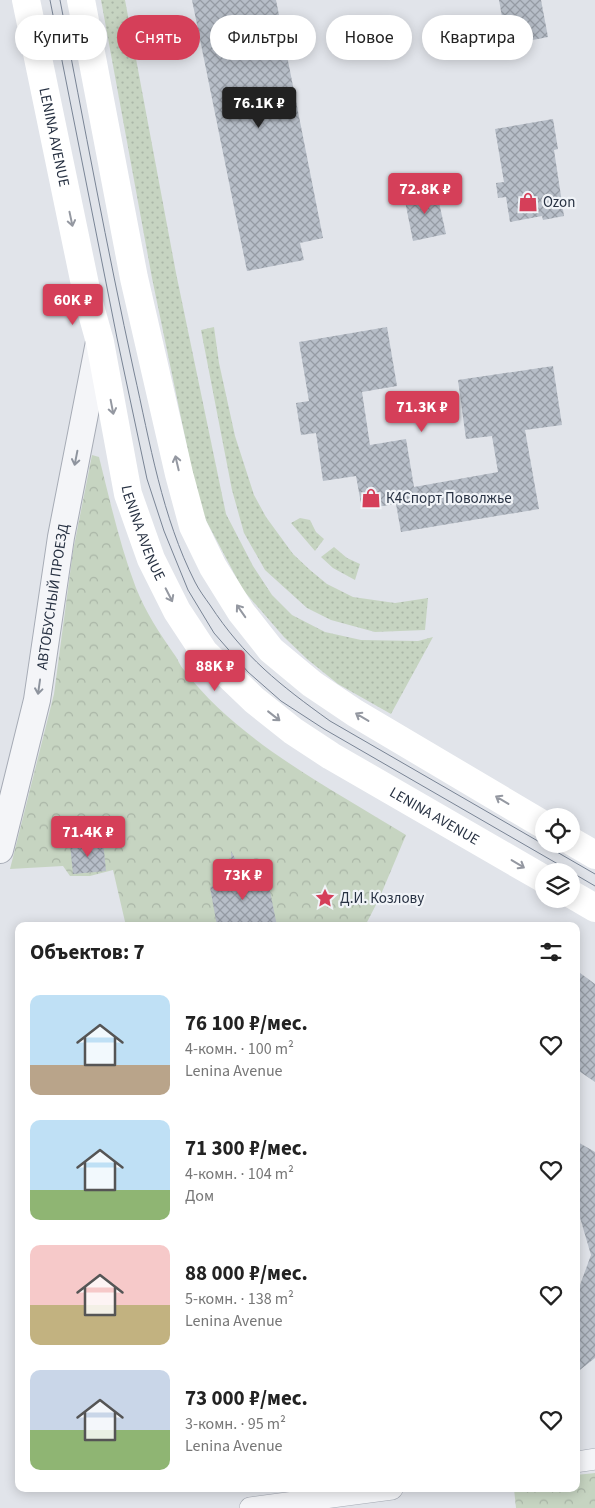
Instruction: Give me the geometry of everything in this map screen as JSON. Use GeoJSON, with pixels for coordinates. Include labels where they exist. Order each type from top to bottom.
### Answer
{"type":"FeatureCollection","features":[{"type":"Feature","properties":{"kind":"main road","name":"LENINA AVENUE"},"geometry":{"type":"LineString","coordinates":[[26,0],[88,299],[100,342],[128,494],[151,560],[177,611],[204,652],[254,700],[308,741],[330,756],[535,874]]}},
{"type":"Feature","properties":{"kind":"main road"},"geometry":{"type":"LineString","coordinates":[[81,0],[134,278],[173,446],[193,526],[213,567],[241,612],[271,650],[312,684],[355,713],[535,819]]}},
{"type":"Feature","properties":{"kind":"main road"},"geometry":{"type":"LineString","coordinates":[[580,846],[595,855]]}},
{"type":"Feature","properties":{"kind":"main road"},"geometry":{"type":"LineString","coordinates":[[580,899],[595,908]]}},
{"type":"Feature","properties":{"kind":"street","name":"АВТОБУСНЫЙ ПРОЕЗД"},"geometry":{"type":"LineString","coordinates":[[0,850],[37,700],[61,537],[100,342]]}},
{"type":"Feature","properties":{"kind":"street"},"geometry":{"type":"LineString","coordinates":[[580,1461],[595,1459]]}},
{"type":"Feature","properties":{"kind":"street"},"geometry":{"type":"LineString","coordinates":[[250,1508],[370,1492]]}},
{"type":"Feature","properties":{"kind":"green space"},"geometry":{"type":"Polygon","coordinates":[[[101,0],[125,0],[128,15],[117,15],[117,60],[136,60],[176,273],[226,514],[253,566],[272,595],[292,615],[325,632],[361,640],[418,641],[433,637],[391,714],[338,684],[284,637],[243,590],[200,509],[152,278],[107,33],[107,15],[104,15],[101,0]]]}},
{"type":"Feature","properties":{"kind":"green space"},"geometry":{"type":"Polygon","coordinates":[[[214,327],[219,363],[235,436],[254,495],[266,517],[293,554],[310,570],[327,584],[353,597],[395,603],[428,598],[425,630],[375,632],[331,620],[307,608],[265,570],[244,533],[232,490],[201,330],[214,327]]]}},
{"type":"Feature","properties":{"kind":"green space"},"geometry":{"type":"Polygon","coordinates":[[[92,455],[99,457],[120,540],[140,597],[153,622],[183,668],[206,696],[231,720],[287,762],[406,835],[367,922],[125,922],[113,870],[90,876],[70,876],[63,866],[10,869],[54,694],[73,551],[92,455]]]}},
{"type":"Feature","properties":{"kind":"green space"},"geometry":{"type":"Polygon","coordinates":[[[300,518],[310,520],[316,532],[324,539],[315,551],[291,523],[300,518]]]}},
{"type":"Feature","properties":{"kind":"green space"},"geometry":{"type":"Polygon","coordinates":[[[334,547],[347,558],[360,564],[355,580],[333,568],[321,557],[334,547]]]}},
{"type":"Feature","properties":{"kind":"green space"},"geometry":{"type":"Polygon","coordinates":[[[595,1473],[595,1508],[516,1508],[514,1492],[580,1492],[580,1475],[595,1473]]]}},
{"type":"Feature","properties":{"kind":"building"},"geometry":{"type":"Polygon","coordinates":[[[192,0],[276,0],[279,15],[210,15],[210,60],[288,60],[323,238],[300,243],[304,260],[247,271],[200,39],[200,15],[195,15],[192,0]]]}},
{"type":"Feature","properties":{"kind":"building"},"geometry":{"type":"Polygon","coordinates":[[[499,0],[541,0],[548,37],[533,40],[533,15],[502,15],[499,0]]]}},
{"type":"Feature","properties":{"kind":"building"},"geometry":{"type":"Polygon","coordinates":[[[553,119],[558,149],[554,150],[564,216],[543,220],[542,216],[510,222],[506,197],[498,198],[496,183],[504,182],[495,129],[553,119]]]}},
{"type":"Feature","properties":{"kind":"building"},"geometry":{"type":"Polygon","coordinates":[[[436,189],[446,234],[413,241],[404,196],[436,189]]]}},
{"type":"Feature","properties":{"kind":"building"},"geometry":{"type":"Polygon","coordinates":[[[387,327],[397,386],[362,392],[370,445],[406,439],[414,487],[498,472],[492,436],[466,439],[458,380],[553,366],[562,425],[525,430],[539,509],[401,532],[396,504],[362,509],[356,476],[323,481],[316,433],[301,435],[296,403],[309,401],[299,342],[387,327]]]}},
{"type":"Feature","properties":{"kind":"building"},"geometry":{"type":"Polygon","coordinates":[[[103,841],[106,871],[73,874],[70,844],[103,841]]]}},
{"type":"Feature","properties":{"kind":"building"},"geometry":{"type":"Polygon","coordinates":[[[231,851],[247,880],[267,876],[276,922],[216,922],[210,887],[232,882],[231,851]]]}},
{"type":"Feature","properties":{"kind":"building"},"geometry":{"type":"Polygon","coordinates":[[[580,973],[595,984],[595,1082],[580,1072],[580,973]]]}},
{"type":"Feature","properties":{"kind":"building"},"geometry":{"type":"Polygon","coordinates":[[[580,1143],[595,1152],[595,1358],[580,1370],[580,1285],[591,1255],[580,1218],[580,1143]]]}},
{"type":"Feature","properties":{"kind":"tram line"},"geometry":{"type":"LineString","coordinates":[[50,0],[147,479],[164,531],[188,590],[214,633],[248,672],[281,701],[324,729],[556,863]]}},
{"type":"Feature","properties":{"kind":"tram line"},"geometry":{"type":"LineString","coordinates":[[60,0],[114,279],[158,479],[174,532],[198,588],[236,640],[250,655],[279,682],[330,721],[595,874]]}},
{"type":"Feature","properties":{"kind":"tram line"},"geometry":{"type":"LineString","coordinates":[[580,877],[595,886]]}},
{"type":"Feature","properties":{"kind":"place","name":"Ozon"},"geometry":{"type":"Point","coordinates":[528,202]}},
{"type":"Feature","properties":{"kind":"place","name":"К4Спорт Поволжье"},"geometry":{"type":"Point","coordinates":[371,498]}},
{"type":"Feature","properties":{"kind":"place","name":"Д.И. Козлову"},"geometry":{"type":"Point","coordinates":[325,898]}}]}
